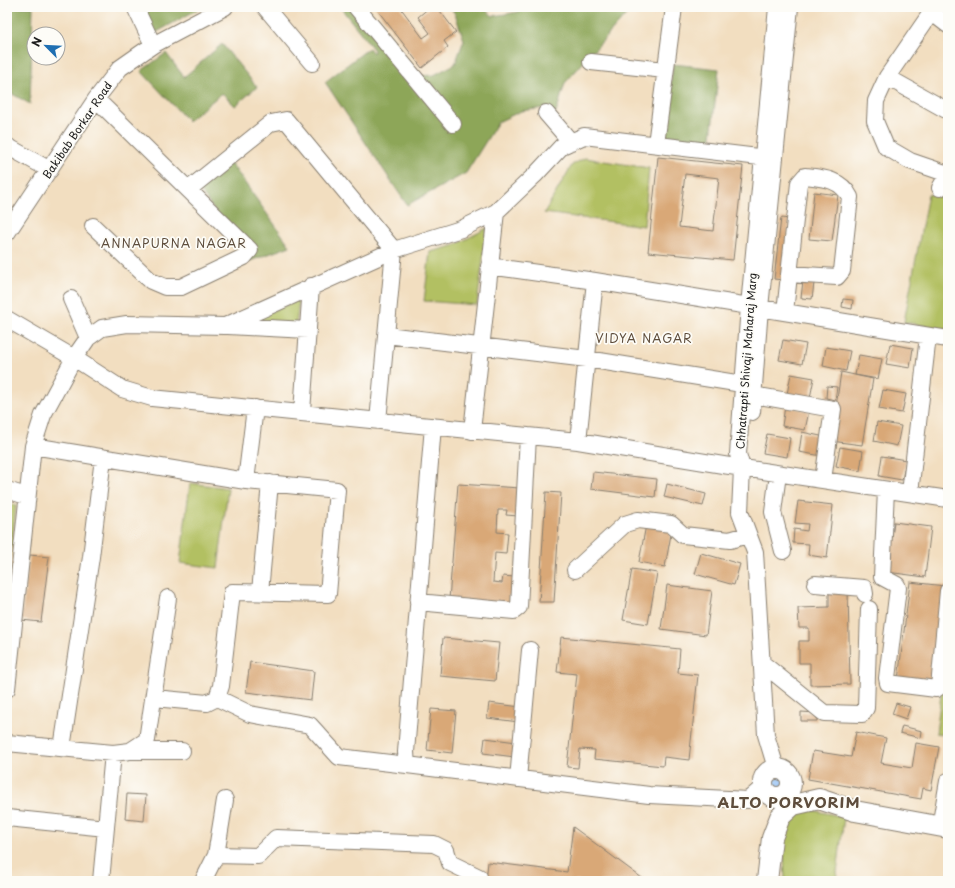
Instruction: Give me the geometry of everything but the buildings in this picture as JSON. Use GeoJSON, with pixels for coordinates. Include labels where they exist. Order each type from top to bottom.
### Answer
{"type":"FeatureCollection","features":[{"type":"Feature","properties":{"kind":"main road"},"geometry":{"type":"LineString","coordinates":[[767,881],[772,838],[769,792],[765,774],[776,768],[785,770],[791,783],[790,788],[784,795],[769,792]]}},
{"type":"Feature","properties":{"kind":"main road"},"geometry":{"type":"LineString","coordinates":[[791,783],[819,799],[855,811],[944,828]]}},
{"type":"Feature","properties":{"kind":"main road"},"geometry":{"type":"LineString","coordinates":[[772,838],[780,817],[793,805],[819,799]]}},
{"type":"Feature","properties":{"kind":"street"},"geometry":{"type":"LineString","coordinates":[[135,7],[153,45]]}},
{"type":"Feature","properties":{"kind":"street","name":"Bakibab Borkar Road"},"geometry":{"type":"LineString","coordinates":[[7,233],[96,99],[120,68],[153,45],[225,7]]}},
{"type":"Feature","properties":{"kind":"street"},"geometry":{"type":"LineString","coordinates":[[265,7],[312,63]]}},
{"type":"Feature","properties":{"kind":"street"},"geometry":{"type":"LineString","coordinates":[[356,7],[453,124]]}},
{"type":"Feature","properties":{"kind":"street"},"geometry":{"type":"LineString","coordinates":[[656,144],[674,7]]}},
{"type":"Feature","properties":{"kind":"street","name":"Chhatrapti Shivaji Maharaj Marg"},"geometry":{"type":"LineString","coordinates":[[754,307],[771,197],[769,158],[778,7]]}},
{"type":"Feature","properties":{"kind":"street","name":"Chhatrapti Shivaji Maharaj Marg"},"geometry":{"type":"LineString","coordinates":[[776,768],[766,735],[755,552],[740,512],[742,468],[738,454],[748,389],[754,307],[769,158],[790,7]]}},
{"type":"Feature","properties":{"kind":"street"},"geometry":{"type":"LineString","coordinates":[[940,188],[948,174],[910,161],[886,147],[874,121],[876,101],[887,77],[933,10],[948,25]]}},
{"type":"Feature","properties":{"kind":"street"},"geometry":{"type":"LineString","coordinates":[[591,62],[665,70]]}},
{"type":"Feature","properties":{"kind":"street"},"geometry":{"type":"LineString","coordinates":[[887,77],[948,111]]}},
{"type":"Feature","properties":{"kind":"street"},"geometry":{"type":"LineString","coordinates":[[93,226],[151,281],[165,287],[181,287],[244,257],[250,250],[96,99]]}},
{"type":"Feature","properties":{"kind":"street"},"geometry":{"type":"LineString","coordinates":[[546,113],[571,142]]}},
{"type":"Feature","properties":{"kind":"street"},"geometry":{"type":"LineString","coordinates":[[189,190],[272,123],[286,120],[394,250],[378,421]]}},
{"type":"Feature","properties":{"kind":"street"},"geometry":{"type":"LineString","coordinates":[[225,326],[311,286],[394,250],[461,229],[496,212],[535,175],[562,146],[584,136],[769,158]]}},
{"type":"Feature","properties":{"kind":"street"},"geometry":{"type":"LineString","coordinates":[[7,146],[50,170]]}},
{"type":"Feature","properties":{"kind":"street"},"geometry":{"type":"LineString","coordinates":[[785,312],[789,274],[797,199],[799,183],[805,176],[828,178],[837,182],[847,191],[850,198],[842,271],[837,277],[789,274]]}},
{"type":"Feature","properties":{"kind":"street"},"geometry":{"type":"LineString","coordinates":[[771,197],[797,199]]}},
{"type":"Feature","properties":{"kind":"street"},"geometry":{"type":"LineString","coordinates":[[472,431],[480,346],[496,212]]}},
{"type":"Feature","properties":{"kind":"street"},"geometry":{"type":"LineString","coordinates":[[489,266],[595,281],[948,339]]}},
{"type":"Feature","properties":{"kind":"street"},"geometry":{"type":"LineString","coordinates":[[578,441],[595,281]]}},
{"type":"Feature","properties":{"kind":"street"},"geometry":{"type":"LineString","coordinates":[[302,412],[311,286]]}},
{"type":"Feature","properties":{"kind":"street"},"geometry":{"type":"LineString","coordinates":[[71,299],[88,338]]}},
{"type":"Feature","properties":{"kind":"street"},"geometry":{"type":"LineString","coordinates":[[7,320],[74,358],[122,389],[152,398],[578,441],[778,474],[948,499]]}},
{"type":"Feature","properties":{"kind":"street"},"geometry":{"type":"LineString","coordinates":[[7,689],[9,651],[33,446],[43,415],[74,358],[88,338],[102,328],[127,324],[225,326],[308,330]]}},
{"type":"Feature","properties":{"kind":"street"},"geometry":{"type":"LineString","coordinates":[[386,335],[587,359],[748,389],[833,409],[823,480]]}},
{"type":"Feature","properties":{"kind":"street"},"geometry":{"type":"LineString","coordinates":[[910,493],[928,336]]}},
{"type":"Feature","properties":{"kind":"street"},"geometry":{"type":"LineString","coordinates":[[246,480],[255,408]]}},
{"type":"Feature","properties":{"kind":"street"},"geometry":{"type":"LineString","coordinates":[[407,765],[406,752],[432,426]]}},
{"type":"Feature","properties":{"kind":"street"},"geometry":{"type":"LineString","coordinates":[[418,602],[514,611],[519,607],[528,436]]}},
{"type":"Feature","properties":{"kind":"street"},"geometry":{"type":"LineString","coordinates":[[33,446],[246,480],[337,490],[328,594],[232,592],[221,686],[217,698],[207,703],[154,698]]}},
{"type":"Feature","properties":{"kind":"street"},"geometry":{"type":"LineString","coordinates":[[62,748],[91,557],[103,458]]}},
{"type":"Feature","properties":{"kind":"street"},"geometry":{"type":"LineString","coordinates":[[778,474],[773,512],[783,551]]}},
{"type":"Feature","properties":{"kind":"street"},"geometry":{"type":"LineString","coordinates":[[260,592],[270,483]]}},
{"type":"Feature","properties":{"kind":"street"},"geometry":{"type":"LineString","coordinates":[[7,490],[26,496]]}},
{"type":"Feature","properties":{"kind":"street"},"geometry":{"type":"LineString","coordinates":[[886,490],[882,577],[897,585],[898,588],[887,678],[888,683],[936,689],[939,687],[948,591]]}},
{"type":"Feature","properties":{"kind":"street"},"geometry":{"type":"LineString","coordinates":[[575,570],[625,524],[638,520],[671,524],[683,535],[730,540],[748,535]]}},
{"type":"Feature","properties":{"kind":"street"},"geometry":{"type":"LineString","coordinates":[[762,663],[824,713],[862,714],[866,708],[867,602],[864,588],[815,584]]}},
{"type":"Feature","properties":{"kind":"street"},"geometry":{"type":"LineString","coordinates":[[130,751],[147,740],[168,598]]}},
{"type":"Feature","properties":{"kind":"street"},"geometry":{"type":"LineString","coordinates":[[518,779],[530,650]]}},
{"type":"Feature","properties":{"kind":"street"},"geometry":{"type":"LineString","coordinates":[[217,698],[250,714],[310,725],[339,757],[649,795],[748,800],[769,792]]}},
{"type":"Feature","properties":{"kind":"street"},"geometry":{"type":"LineString","coordinates":[[7,743],[113,753],[130,751],[182,751]]}},
{"type":"Feature","properties":{"kind":"street"},"geometry":{"type":"LineString","coordinates":[[101,881],[113,753]]}},
{"type":"Feature","properties":{"kind":"street"},"geometry":{"type":"LineString","coordinates":[[944,828],[948,781]]}},
{"type":"Feature","properties":{"kind":"street"},"geometry":{"type":"LineString","coordinates":[[203,881],[216,855],[225,800]]}},
{"type":"Feature","properties":{"kind":"street"},"geometry":{"type":"LineString","coordinates":[[7,818],[106,828]]}},
{"type":"Feature","properties":{"kind":"street"},"geometry":{"type":"LineString","coordinates":[[216,855],[258,856],[276,838],[434,844],[446,850],[450,863],[479,877],[479,881]]}},
{"type":"Feature","properties":{"kind":"green space"},"geometry":{"type":"Polygon","coordinates":[[[7,7],[33,7],[32,26],[26,26],[26,66],[31,66],[30,104],[7,91],[7,7]]]}},
{"type":"Feature","properties":{"kind":"green space"},"geometry":{"type":"Polygon","coordinates":[[[142,7],[202,7],[155,33],[142,7]]]}},
{"type":"Feature","properties":{"kind":"green space"},"geometry":{"type":"Polygon","coordinates":[[[340,7],[354,7],[409,77],[434,75],[455,64],[464,40],[455,14],[450,7],[482,7],[493,16],[518,12],[521,7],[633,7],[565,83],[556,113],[544,108],[521,111],[498,122],[466,173],[407,205],[325,82],[369,48],[373,53],[374,50],[340,7]]]}},
{"type":"Feature","properties":{"kind":"green space"},"geometry":{"type":"Polygon","coordinates":[[[222,44],[257,87],[235,106],[222,93],[188,121],[141,71],[166,53],[184,77],[222,44]]]}},
{"type":"Feature","properties":{"kind":"green space"},"geometry":{"type":"Polygon","coordinates":[[[673,64],[719,69],[710,145],[664,140],[673,64]]]}},
{"type":"Feature","properties":{"kind":"green space"},"geometry":{"type":"Polygon","coordinates":[[[585,158],[649,168],[644,226],[544,213],[572,165],[585,158]]]}},
{"type":"Feature","properties":{"kind":"green space"},"geometry":{"type":"Polygon","coordinates":[[[230,162],[290,246],[250,261],[199,189],[230,162]]]}},
{"type":"Feature","properties":{"kind":"green space"},"geometry":{"type":"Polygon","coordinates":[[[928,194],[948,198],[948,330],[904,322],[928,194]]]}},
{"type":"Feature","properties":{"kind":"green space"},"geometry":{"type":"Polygon","coordinates":[[[487,228],[477,305],[424,301],[430,252],[453,246],[487,228]]]}},
{"type":"Feature","properties":{"kind":"green space"},"geometry":{"type":"Polygon","coordinates":[[[299,300],[296,325],[246,321],[299,300]]]}},
{"type":"Feature","properties":{"kind":"green space"},"geometry":{"type":"Polygon","coordinates":[[[190,483],[228,488],[218,568],[180,563],[190,483]]]}},
{"type":"Feature","properties":{"kind":"green space"},"geometry":{"type":"Polygon","coordinates":[[[7,503],[16,505],[7,595],[7,503]]]}},
{"type":"Feature","properties":{"kind":"green space"},"geometry":{"type":"Polygon","coordinates":[[[948,642],[948,735],[936,733],[948,642]]]}},
{"type":"Feature","properties":{"kind":"green space"},"geometry":{"type":"Polygon","coordinates":[[[803,808],[844,817],[836,881],[785,881],[783,829],[803,808]]]}},
{"type":"Feature","properties":{"kind":"water"},"geometry":{"type":"Polygon","coordinates":[[[777,774],[783,776],[785,782],[783,788],[777,790],[771,788],[769,782],[771,776],[777,774]]]}},
{"type":"Feature","properties":{"kind":"district","name":"ANNAPURNA NAGAR"},"geometry":{"type":"Point","coordinates":[174,243]}},
{"type":"Feature","properties":{"kind":"district","name":"VIDYA NAGAR"},"geometry":{"type":"Point","coordinates":[644,338]}},
{"type":"Feature","properties":{"kind":"district","name":"ALTO PORVORIM"},"geometry":{"type":"Point","coordinates":[789,801]}}]}
